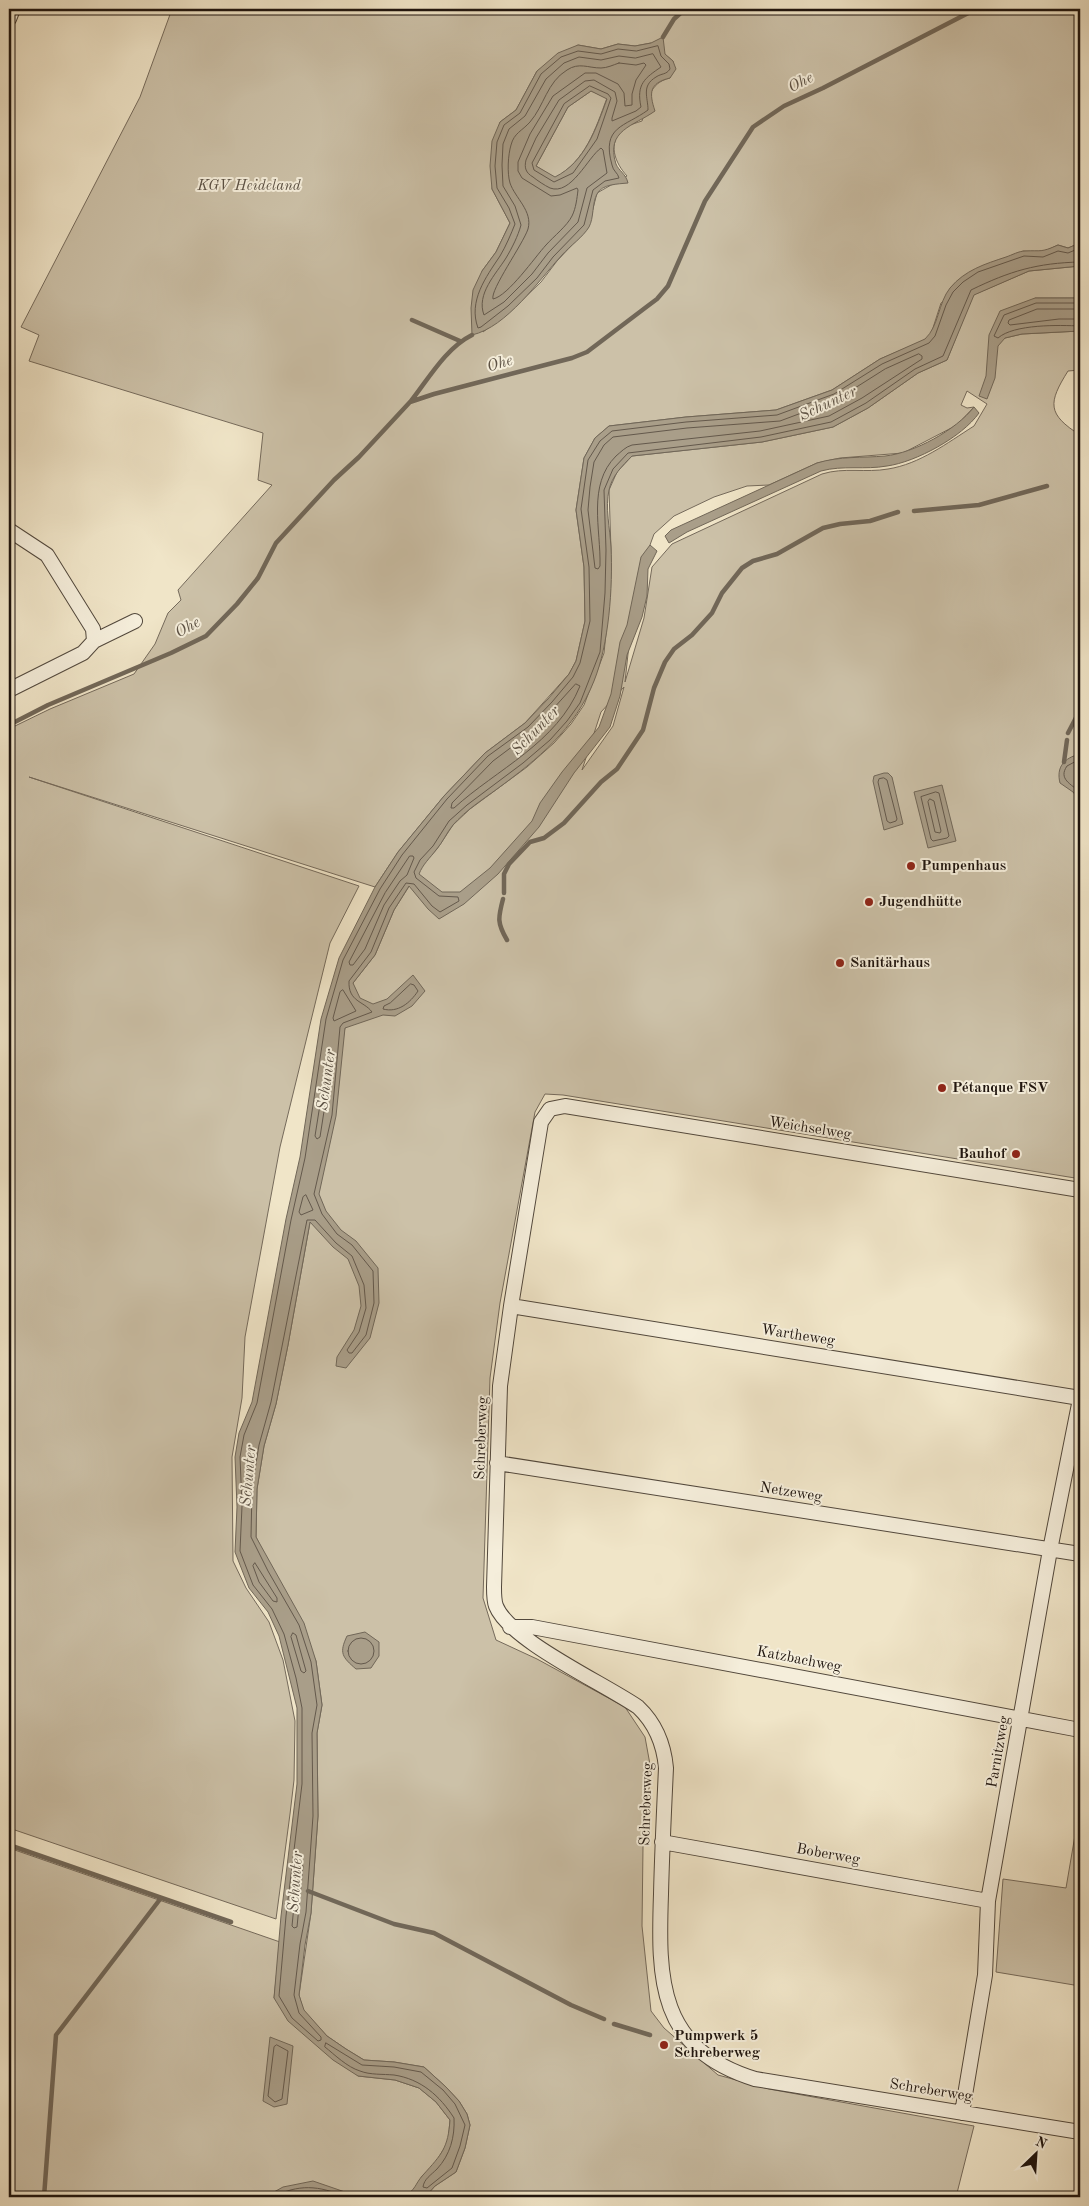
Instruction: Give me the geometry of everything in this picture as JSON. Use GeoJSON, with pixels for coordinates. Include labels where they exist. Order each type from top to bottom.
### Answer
{"type":"FeatureCollection","features":[{"type":"Feature","properties":{"kind":"street"},"geometry":{"type":"LineString","coordinates":[[9,19],[13,9]]}},
{"type":"Feature","properties":{"kind":"street"},"geometry":{"type":"LineString","coordinates":[[9,530],[46,554],[93,629],[94,641]]}},
{"type":"Feature","properties":{"kind":"street"},"geometry":{"type":"LineString","coordinates":[[9,690],[83,653],[94,641],[135,621]]}},
{"type":"Feature","properties":{"kind":"street","name":"Weichselweg"},"geometry":{"type":"LineString","coordinates":[[541,1122],[550,1109],[565,1106],[1080,1190]]}},
{"type":"Feature","properties":{"kind":"street","name":"Schreberweg"},"geometry":{"type":"LineString","coordinates":[[541,1122],[500,1386],[495,1606],[510,1627],[537,1647],[630,1702],[644,1713],[650,1721],[662,1747],[665,1758],[660,1961],[664,1991],[678,2025],[709,2058],[723,2067],[754,2079],[1080,2132]]}},
{"type":"Feature","properties":{"kind":"street","name":"Wartheweg"},"geometry":{"type":"LineString","coordinates":[[511,1306],[1080,1399]]}},
{"type":"Feature","properties":{"kind":"street","name":"Parnitzweg"},"geometry":{"type":"LineString","coordinates":[[962,2113],[984,1975],[988,1900],[1050,1550],[1080,1399]]}},
{"type":"Feature","properties":{"kind":"street","name":"Netzeweg"},"geometry":{"type":"LineString","coordinates":[[497,1463],[1080,1554]]}},
{"type":"Feature","properties":{"kind":"street","name":"Katzbachweg"},"geometry":{"type":"LineString","coordinates":[[510,1627],[532,1627],[1080,1730]]}},
{"type":"Feature","properties":{"kind":"street","name":"Boberweg"},"geometry":{"type":"LineString","coordinates":[[662,1842],[988,1900]]}},
{"type":"Feature","properties":{"kind":"green space","name":"KGV Heideland"},"geometry":{"type":"Polygon","coordinates":[[[172,9],[1080,9],[1080,243],[1068,248],[1058,245],[1043,252],[1023,251],[941,303],[931,334],[925,340],[880,359],[832,390],[776,410],[686,417],[609,426],[595,438],[584,458],[576,510],[584,567],[585,621],[576,661],[569,674],[525,723],[485,753],[444,796],[398,852],[375,887],[29,777],[359,886],[330,943],[280,1147],[245,1337],[242,1398],[232,1457],[233,1561],[246,1588],[269,1622],[283,1660],[295,1721],[294,1780],[276,1919],[9,1828],[9,731],[15,726],[50,709],[134,674],[155,644],[168,613],[181,600],[178,590],[272,485],[258,480],[263,433],[29,361],[39,335],[21,327],[140,97],[172,9]],[[651,43],[635,46],[618,44],[601,49],[578,45],[537,71],[516,110],[500,122],[492,189],[510,223],[496,252],[482,271],[483,332],[512,310],[541,282],[557,261],[588,228],[597,193],[627,176],[619,165],[614,153],[615,140],[623,129],[642,121],[650,94],[657,84],[670,78],[673,61],[651,43]]]}},
{"type":"Feature","properties":{"kind":"green space"},"geometry":{"type":"Polygon","coordinates":[[[591,91],[607,98],[598,121],[582,153],[566,171],[555,178],[536,166],[568,107],[591,91]]]}},
{"type":"Feature","properties":{"kind":"green space"},"geometry":{"type":"Polygon","coordinates":[[[1080,266],[1080,298],[1035,298],[1005,338],[1022,334],[1080,331],[1080,370],[1068,371],[1061,382],[1054,400],[1056,414],[1061,421],[1080,435],[1080,1147],[1075,1178],[563,1095],[545,1094],[535,1112],[500,1303],[490,1378],[483,1598],[496,1640],[537,1659],[625,1707],[645,1737],[651,1770],[643,1847],[642,1926],[651,2011],[664,2028],[718,2075],[769,2089],[974,2126],[956,2197],[425,2197],[435,2186],[456,2172],[465,2148],[470,2125],[467,2114],[459,2101],[424,2067],[364,2060],[346,2049],[327,2036],[303,2010],[299,1995],[311,1913],[318,1816],[317,1733],[322,1705],[316,1661],[256,1537],[257,1489],[264,1446],[276,1404],[288,1345],[353,983],[375,955],[394,910],[424,863],[437,849],[453,825],[470,809],[527,767],[554,743],[571,724],[584,705],[604,653],[610,593],[609,490],[617,472],[632,456],[762,442],[833,427],[868,408],[918,373],[947,360],[973,295],[1029,271],[1080,266]],[[967,391],[961,405],[967,408],[974,407],[957,425],[903,453],[840,458],[817,463],[769,485],[747,486],[714,497],[674,516],[654,534],[650,545],[633,607],[625,682],[644,618],[652,567],[672,544],[822,474],[838,471],[888,469],[922,458],[974,426],[987,404],[967,391]],[[624,687],[601,712],[582,770],[613,726],[624,687]]]}},
{"type":"Feature","properties":{"kind":"green space"},"geometry":{"type":"Polygon","coordinates":[[[1080,1806],[1080,1986],[996,1972],[1003,1879],[1066,1888],[1080,1806]]]}},
{"type":"Feature","properties":{"kind":"green space"},"geometry":{"type":"Polygon","coordinates":[[[9,1848],[280,1942],[274,1998],[358,2076],[395,2080],[419,2088],[436,2102],[450,2120],[448,2142],[434,2165],[422,2176],[414,2190],[403,2197],[354,2197],[345,2192],[269,2193],[265,2197],[9,2197],[9,1848]]]}},
{"type":"Feature","properties":{"kind":"water"},"geometry":{"type":"Polygon","coordinates":[[[663,37],[665,54],[673,61],[676,69],[670,78],[658,83],[652,90],[655,111],[624,130],[614,143],[616,164],[626,177],[628,183],[611,185],[599,191],[595,198],[591,223],[583,234],[510,313],[498,323],[472,335],[471,308],[473,290],[482,271],[496,252],[510,223],[492,189],[490,166],[492,141],[500,122],[516,110],[537,71],[558,53],[578,45],[601,49],[618,44],[635,46],[651,43],[663,37]],[[591,91],[568,107],[536,166],[555,177],[574,163],[582,154],[594,133],[607,99],[591,91]]]}},
{"type":"Feature","properties":{"kind":"water","name":"Schunter"},"geometry":{"type":"Polygon","coordinates":[[[1080,243],[1080,266],[1029,271],[974,295],[947,360],[918,373],[868,408],[833,427],[762,442],[632,456],[621,467],[610,485],[608,497],[611,547],[609,615],[599,666],[586,698],[577,714],[554,742],[527,766],[458,820],[419,874],[442,892],[460,892],[490,868],[532,821],[540,803],[562,772],[599,727],[611,694],[620,642],[627,625],[641,557],[650,545],[657,551],[648,569],[647,596],[642,617],[627,655],[620,696],[610,727],[574,773],[539,827],[498,874],[464,904],[439,919],[409,886],[394,910],[375,955],[353,983],[360,998],[373,1004],[387,999],[413,975],[425,991],[412,1006],[395,1016],[383,1015],[345,1028],[336,1116],[319,1194],[326,1211],[341,1230],[356,1241],[378,1268],[379,1303],[370,1338],[346,1368],[336,1366],[337,1357],[354,1330],[361,1306],[359,1286],[348,1259],[333,1247],[310,1222],[276,1404],[264,1446],[257,1489],[256,1537],[304,1623],[316,1661],[322,1705],[317,1733],[318,1816],[311,1913],[299,1995],[304,2010],[327,2036],[364,2060],[424,2067],[459,2101],[467,2114],[470,2125],[465,2148],[456,2172],[435,2186],[425,2197],[403,2197],[413,2189],[443,2150],[448,2137],[450,2120],[436,2102],[419,2088],[395,2080],[358,2076],[333,2060],[288,2021],[274,1998],[281,1916],[297,1784],[297,1708],[279,1636],[268,1612],[249,1588],[235,1552],[237,1507],[235,1457],[239,1433],[252,1402],[286,1219],[300,1157],[321,1019],[339,958],[375,887],[398,852],[444,796],[485,753],[525,723],[548,699],[569,674],[576,661],[585,621],[584,567],[576,510],[584,458],[595,438],[609,426],[686,417],[776,410],[832,390],[880,359],[925,339],[933,328],[946,294],[956,282],[969,272],[1020,252],[1044,250],[1058,245],[1068,248],[1080,243]]]}},
{"type":"Feature","properties":{"kind":"water"},"geometry":{"type":"Polygon","coordinates":[[[1035,298],[1080,298],[1080,331],[1022,334],[1005,338],[998,346],[995,378],[987,399],[979,396],[986,376],[989,335],[1000,311],[1035,298]]]}},
{"type":"Feature","properties":{"kind":"water"},"geometry":{"type":"Polygon","coordinates":[[[974,407],[979,413],[962,431],[924,454],[899,464],[821,471],[687,532],[669,543],[665,536],[671,530],[817,463],[843,458],[885,456],[921,445],[946,432],[974,407]]]}},
{"type":"Feature","properties":{"kind":"water"},"geometry":{"type":"Polygon","coordinates":[[[1080,754],[1080,801],[1073,792],[1060,783],[1059,772],[1062,764],[1080,754]]]}},
{"type":"Feature","properties":{"kind":"water"},"geometry":{"type":"Polygon","coordinates":[[[888,773],[892,777],[903,824],[884,830],[873,781],[874,776],[888,773]]]}},
{"type":"Feature","properties":{"kind":"water"},"geometry":{"type":"Polygon","coordinates":[[[942,785],[956,841],[928,848],[914,792],[942,785]]]}},
{"type":"Feature","properties":{"kind":"water"},"geometry":{"type":"Polygon","coordinates":[[[365,1632],[379,1642],[379,1656],[371,1668],[356,1669],[345,1658],[343,1647],[347,1636],[365,1632]]]}},
{"type":"Feature","properties":{"kind":"water"},"geometry":{"type":"Polygon","coordinates":[[[270,2037],[293,2046],[287,2104],[274,2107],[263,2101],[270,2037]]]}},
{"type":"Feature","properties":{"kind":"water"},"geometry":{"type":"Polygon","coordinates":[[[313,2181],[354,2197],[265,2197],[283,2187],[313,2181]]]}},
{"type":"Feature","properties":{"kind":"waterway"},"geometry":{"type":"LineString","coordinates":[[663,37],[674,19],[685,9]]}},
{"type":"Feature","properties":{"kind":"waterway","name":"Ohe"},"geometry":{"type":"LineString","coordinates":[[9,725],[48,705],[171,653],[206,636],[237,604],[258,578],[276,543],[410,402],[572,358],[587,352],[657,299],[668,286],[705,201],[753,127],[784,106],[823,88],[976,9]]}},
{"type":"Feature","properties":{"kind":"waterway"},"geometry":{"type":"LineString","coordinates":[[412,320],[460,341]]}},
{"type":"Feature","properties":{"kind":"waterway"},"geometry":{"type":"LineString","coordinates":[[411,401],[446,356],[472,335]]}},
{"type":"Feature","properties":{"kind":"waterway"},"geometry":{"type":"LineString","coordinates":[[914,511],[979,505],[1047,486]]}},
{"type":"Feature","properties":{"kind":"waterway"},"geometry":{"type":"LineString","coordinates":[[504,893],[504,874],[509,864],[530,842],[544,838],[564,823],[601,782],[617,769],[643,730],[654,688],[665,662],[674,649],[692,635],[712,613],[722,593],[742,568],[753,561],[777,554],[823,528],[870,521],[898,512]]}},
{"type":"Feature","properties":{"kind":"waterway"},"geometry":{"type":"LineString","coordinates":[[1068,733],[1080,710]]}},
{"type":"Feature","properties":{"kind":"waterway"},"geometry":{"type":"LineString","coordinates":[[1064,762],[1067,740]]}},
{"type":"Feature","properties":{"kind":"waterway"},"geometry":{"type":"LineString","coordinates":[[503,899],[499,920],[507,940]]}},
{"type":"Feature","properties":{"kind":"waterway"},"geometry":{"type":"LineString","coordinates":[[9,1845],[231,1922]]}},
{"type":"Feature","properties":{"kind":"waterway","name":"Schunter"},"geometry":{"type":"LineString","coordinates":[[308,1891],[394,1924],[434,1933],[571,2005],[604,2019]]}},
{"type":"Feature","properties":{"kind":"waterway"},"geometry":{"type":"LineString","coordinates":[[44,2197],[56,2035],[161,1898]]}},
{"type":"Feature","properties":{"kind":"waterway"},"geometry":{"type":"LineString","coordinates":[[614,2024],[650,2035]]}},
{"type":"Feature","properties":{"kind":"place","name":"Pumpenhaus"},"geometry":{"type":"Point","coordinates":[911,866]}},
{"type":"Feature","properties":{"kind":"place","name":"Jugendhütte"},"geometry":{"type":"Point","coordinates":[869,902]}},
{"type":"Feature","properties":{"kind":"place","name":"Sanitärhaus"},"geometry":{"type":"Point","coordinates":[840,963]}},
{"type":"Feature","properties":{"kind":"place","name":"Pétanque FSV"},"geometry":{"type":"Point","coordinates":[942,1088]}},
{"type":"Feature","properties":{"kind":"place","name":"Bauhof"},"geometry":{"type":"Point","coordinates":[1016,1154]}},
{"type":"Feature","properties":{"kind":"place","name":"Pumpwerk 5 Schreberweg"},"geometry":{"type":"Point","coordinates":[664,2045]}}]}
